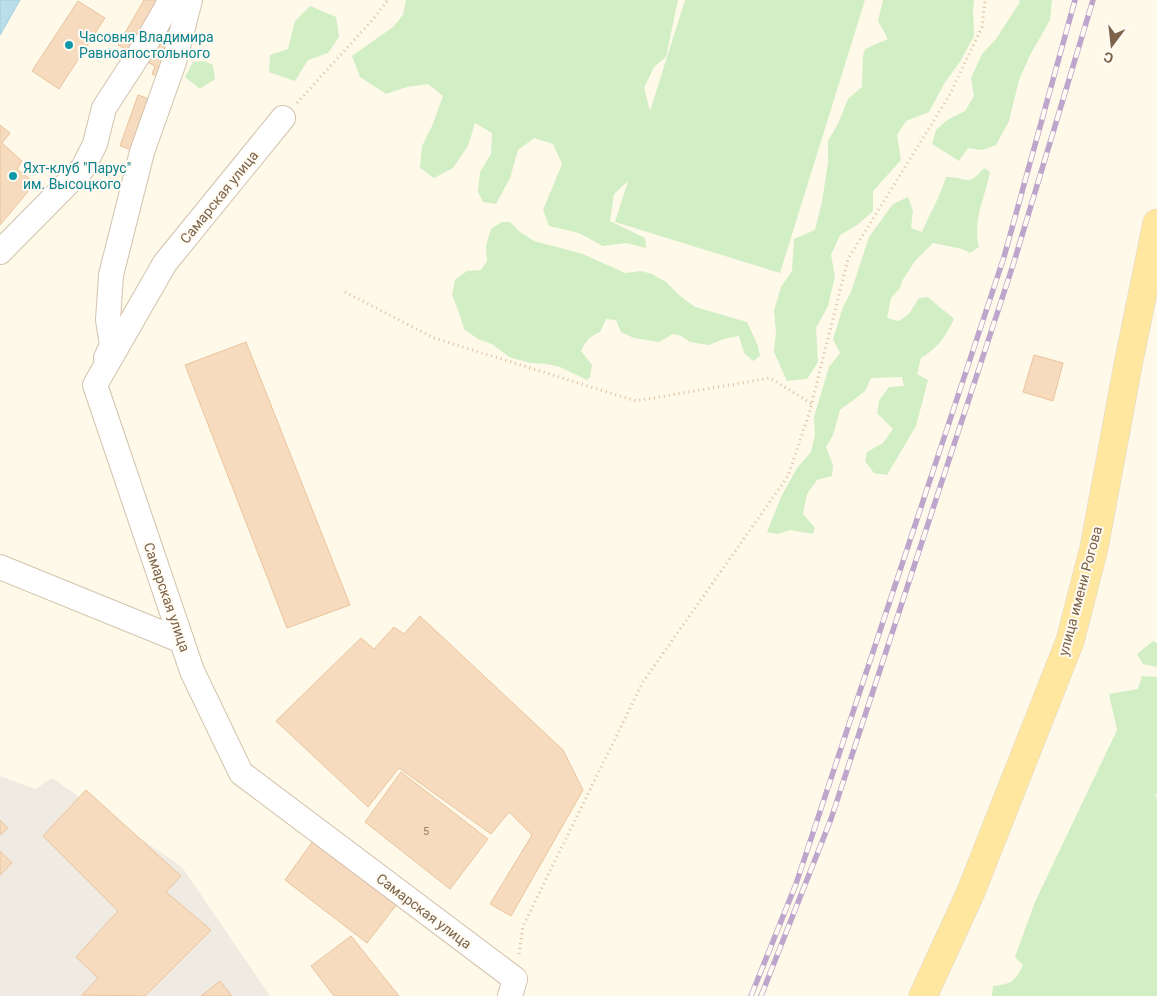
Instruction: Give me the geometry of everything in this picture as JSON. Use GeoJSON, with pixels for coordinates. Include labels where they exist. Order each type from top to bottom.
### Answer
{"type":"FeatureCollection","features":[{"type":"Feature","properties":{"kind":"main road","name":"улица имени Рогова"},"geometry":{"type":"LineString","coordinates":[[923,996],[970,894],[1070,641],[1094,548],[1128,365],[1149,306],[1157,223]]}},
{"type":"Feature","properties":{"kind":"street"},"geometry":{"type":"LineString","coordinates":[[0,252],[83,168],[95,144],[104,108],[145,45],[167,7],[169,0]]}},
{"type":"Feature","properties":{"kind":"street"},"geometry":{"type":"LineString","coordinates":[[95,385],[112,345],[108,320],[110,275],[142,152],[174,62],[190,0]]}},
{"type":"Feature","properties":{"kind":"street","name":"Самарская улица"},"geometry":{"type":"LineString","coordinates":[[283,118],[165,263],[95,385],[192,671],[241,773],[513,988]]}},
{"type":"Feature","properties":{"kind":"street"},"geometry":{"type":"LineString","coordinates":[[0,560],[35,580]]}},
{"type":"Feature","properties":{"kind":"street"},"geometry":{"type":"LineString","coordinates":[[0,567],[182,641]]}},
{"type":"Feature","properties":{"kind":"path"},"geometry":{"type":"LineString","coordinates":[[283,118],[375,17],[388,0]]}},
{"type":"Feature","properties":{"kind":"path"},"geometry":{"type":"LineString","coordinates":[[513,988],[523,926],[643,682],[788,476],[812,404],[848,259],[950,96],[982,27],[985,0]]}},
{"type":"Feature","properties":{"kind":"path"},"geometry":{"type":"LineString","coordinates":[[345,292],[434,338],[636,401],[770,378],[812,404]]}},
{"type":"Feature","properties":{"kind":"shaded area"},"geometry":{"type":"Polygon","coordinates":[[[0,776],[35,789],[52,778],[182,867],[270,996],[0,996],[0,776]]]}},
{"type":"Feature","properties":{"kind":"green space"},"geometry":{"type":"Polygon","coordinates":[[[406,0],[678,0],[666,57],[654,67],[644,88],[650,111],[685,0],[865,0],[780,273],[615,222],[628,181],[614,194],[610,221],[645,238],[646,248],[626,243],[603,246],[579,233],[549,226],[543,210],[562,164],[553,144],[534,138],[518,150],[510,178],[496,204],[483,202],[478,192],[480,172],[491,154],[492,133],[475,123],[468,146],[453,168],[434,178],[420,168],[422,146],[443,96],[428,84],[407,87],[386,94],[360,77],[352,56],[393,27],[403,15],[406,0]]]}},
{"type":"Feature","properties":{"kind":"green space"},"geometry":{"type":"Polygon","coordinates":[[[883,0],[974,0],[974,36],[929,112],[906,121],[897,135],[901,160],[873,191],[873,211],[856,226],[840,235],[831,255],[835,276],[828,306],[816,328],[818,362],[807,379],[787,381],[774,352],[776,332],[774,311],[781,287],[792,271],[794,239],[815,230],[822,202],[828,162],[828,141],[838,124],[848,99],[862,87],[865,49],[888,39],[878,21],[883,0]]]}},
{"type":"Feature","properties":{"kind":"green space"},"geometry":{"type":"Polygon","coordinates":[[[1019,0],[1052,0],[1050,20],[1030,55],[1019,80],[1009,121],[996,145],[982,150],[968,148],[959,161],[932,144],[936,130],[947,120],[965,111],[974,96],[971,78],[982,54],[996,39],[1020,2],[1019,0]]]}},
{"type":"Feature","properties":{"kind":"green space"},"geometry":{"type":"Polygon","coordinates":[[[310,6],[336,17],[339,37],[328,53],[308,60],[295,81],[269,72],[270,55],[288,49],[295,21],[310,6]]]}},
{"type":"Feature","properties":{"kind":"green space"},"geometry":{"type":"Polygon","coordinates":[[[204,61],[213,65],[215,79],[200,89],[185,77],[193,62],[204,61]]]}},
{"type":"Feature","properties":{"kind":"green space"},"geometry":{"type":"Polygon","coordinates":[[[984,168],[990,172],[978,219],[977,237],[979,247],[970,253],[962,249],[933,243],[915,261],[902,281],[900,288],[891,298],[887,318],[899,321],[909,314],[919,298],[928,297],[954,319],[941,341],[921,358],[917,374],[928,380],[916,426],[887,475],[874,473],[865,461],[867,452],[883,443],[893,429],[877,413],[879,401],[889,387],[904,386],[902,377],[871,378],[865,391],[840,410],[833,435],[826,447],[833,465],[832,476],[817,480],[807,494],[803,514],[815,528],[813,534],[790,530],[778,534],[767,532],[781,497],[797,468],[811,452],[815,434],[814,417],[829,367],[840,353],[833,339],[869,237],[893,204],[908,197],[913,211],[911,228],[922,232],[946,177],[970,180],[984,168]]]}},
{"type":"Feature","properties":{"kind":"green space"},"geometry":{"type":"Polygon","coordinates":[[[502,222],[510,222],[520,232],[534,241],[583,254],[625,273],[641,271],[652,274],[666,282],[695,307],[747,322],[758,346],[760,356],[753,361],[744,353],[739,336],[709,345],[690,342],[681,336],[673,334],[659,342],[634,338],[621,332],[616,320],[606,319],[600,332],[589,339],[581,351],[592,365],[590,377],[587,380],[560,367],[530,363],[509,357],[492,344],[478,339],[464,329],[452,295],[455,280],[467,271],[481,270],[487,261],[486,246],[491,229],[502,222]]]}},
{"type":"Feature","properties":{"kind":"green space"},"geometry":{"type":"Polygon","coordinates":[[[1153,641],[1157,643],[1157,667],[1143,664],[1137,654],[1153,641]]]}},
{"type":"Feature","properties":{"kind":"green space"},"geometry":{"type":"Polygon","coordinates":[[[1142,676],[1157,677],[1157,793],[1155,796],[1157,797],[1157,996],[992,996],[993,986],[1012,981],[1018,975],[1023,965],[1015,957],[1035,902],[1117,730],[1109,694],[1138,689],[1142,676]]]}},
{"type":"Feature","properties":{"kind":"water"},"geometry":{"type":"Polygon","coordinates":[[[0,0],[20,0],[0,35],[0,0]]]}},
{"type":"Feature","properties":{"kind":"building"},"geometry":{"type":"Polygon","coordinates":[[[144,0],[165,0],[134,54],[118,45],[144,0]]]}},
{"type":"Feature","properties":{"kind":"building","name":"Часовня Владимира Равноапостольного"},"geometry":{"type":"Polygon","coordinates":[[[78,1],[105,18],[59,89],[32,71],[78,1]]]}},
{"type":"Feature","properties":{"kind":"building"},"geometry":{"type":"Polygon","coordinates":[[[167,25],[176,31],[160,78],[152,74],[155,66],[147,62],[167,25]]]}},
{"type":"Feature","properties":{"kind":"building"},"geometry":{"type":"Polygon","coordinates":[[[138,95],[152,100],[135,151],[120,146],[138,95]]]}},
{"type":"Feature","properties":{"kind":"building","name":"Яхт-клуб \"Парус\" им. Высоцкого"},"geometry":{"type":"Polygon","coordinates":[[[0,125],[10,133],[2,143],[22,161],[17,169],[35,183],[0,225],[0,125]]]}},
{"type":"Feature","properties":{"kind":"building"},"geometry":{"type":"Polygon","coordinates":[[[246,342],[350,605],[287,628],[185,365],[246,342]]]}},
{"type":"Feature","properties":{"kind":"building"},"geometry":{"type":"Polygon","coordinates":[[[1034,355],[1063,363],[1053,401],[1023,392],[1034,355]]]}},
{"type":"Feature","properties":{"kind":"building"},"geometry":{"type":"Polygon","coordinates":[[[420,616],[563,750],[583,790],[511,916],[490,904],[532,835],[509,812],[491,834],[399,768],[368,807],[276,721],[361,638],[374,649],[394,627],[404,634],[420,616]]]}},
{"type":"Feature","properties":{"kind":"building"},"geometry":{"type":"Polygon","coordinates":[[[401,772],[488,839],[450,889],[365,822],[401,772]]]}},
{"type":"Feature","properties":{"kind":"building"},"geometry":{"type":"Polygon","coordinates":[[[86,790],[181,876],[166,892],[211,930],[145,996],[82,995],[98,978],[76,957],[118,911],[43,836],[86,790]]]}},
{"type":"Feature","properties":{"kind":"building"},"geometry":{"type":"Polygon","coordinates":[[[0,820],[8,828],[0,835],[0,820]]]}},
{"type":"Feature","properties":{"kind":"building"},"geometry":{"type":"Polygon","coordinates":[[[313,841],[397,904],[367,943],[285,880],[313,841]]]}},
{"type":"Feature","properties":{"kind":"building"},"geometry":{"type":"Polygon","coordinates":[[[0,851],[12,863],[0,875],[0,851]]]}},
{"type":"Feature","properties":{"kind":"building"},"geometry":{"type":"Polygon","coordinates":[[[351,936],[399,996],[334,996],[311,966],[351,936]]]}},
{"type":"Feature","properties":{"kind":"building"},"geometry":{"type":"Polygon","coordinates":[[[220,981],[232,996],[201,996],[220,981]]]}},
{"type":"Feature","properties":{"kind":"railway"},"geometry":{"type":"LineString","coordinates":[[751,996],[796,884],[1004,257],[1075,0]]}},
{"type":"Feature","properties":{"kind":"railway"},"geometry":{"type":"LineString","coordinates":[[761,996],[831,819],[1014,262],[1093,0]]}},
{"type":"Feature","properties":{"kind":"place","name":"Часовня Владимира Равноапостольного"},"geometry":{"type":"Point","coordinates":[69,45]}},
{"type":"Feature","properties":{"kind":"place","name":"Яхт-клуб \"Парус\" им. Высоцкого"},"geometry":{"type":"Point","coordinates":[13,176]}}]}
